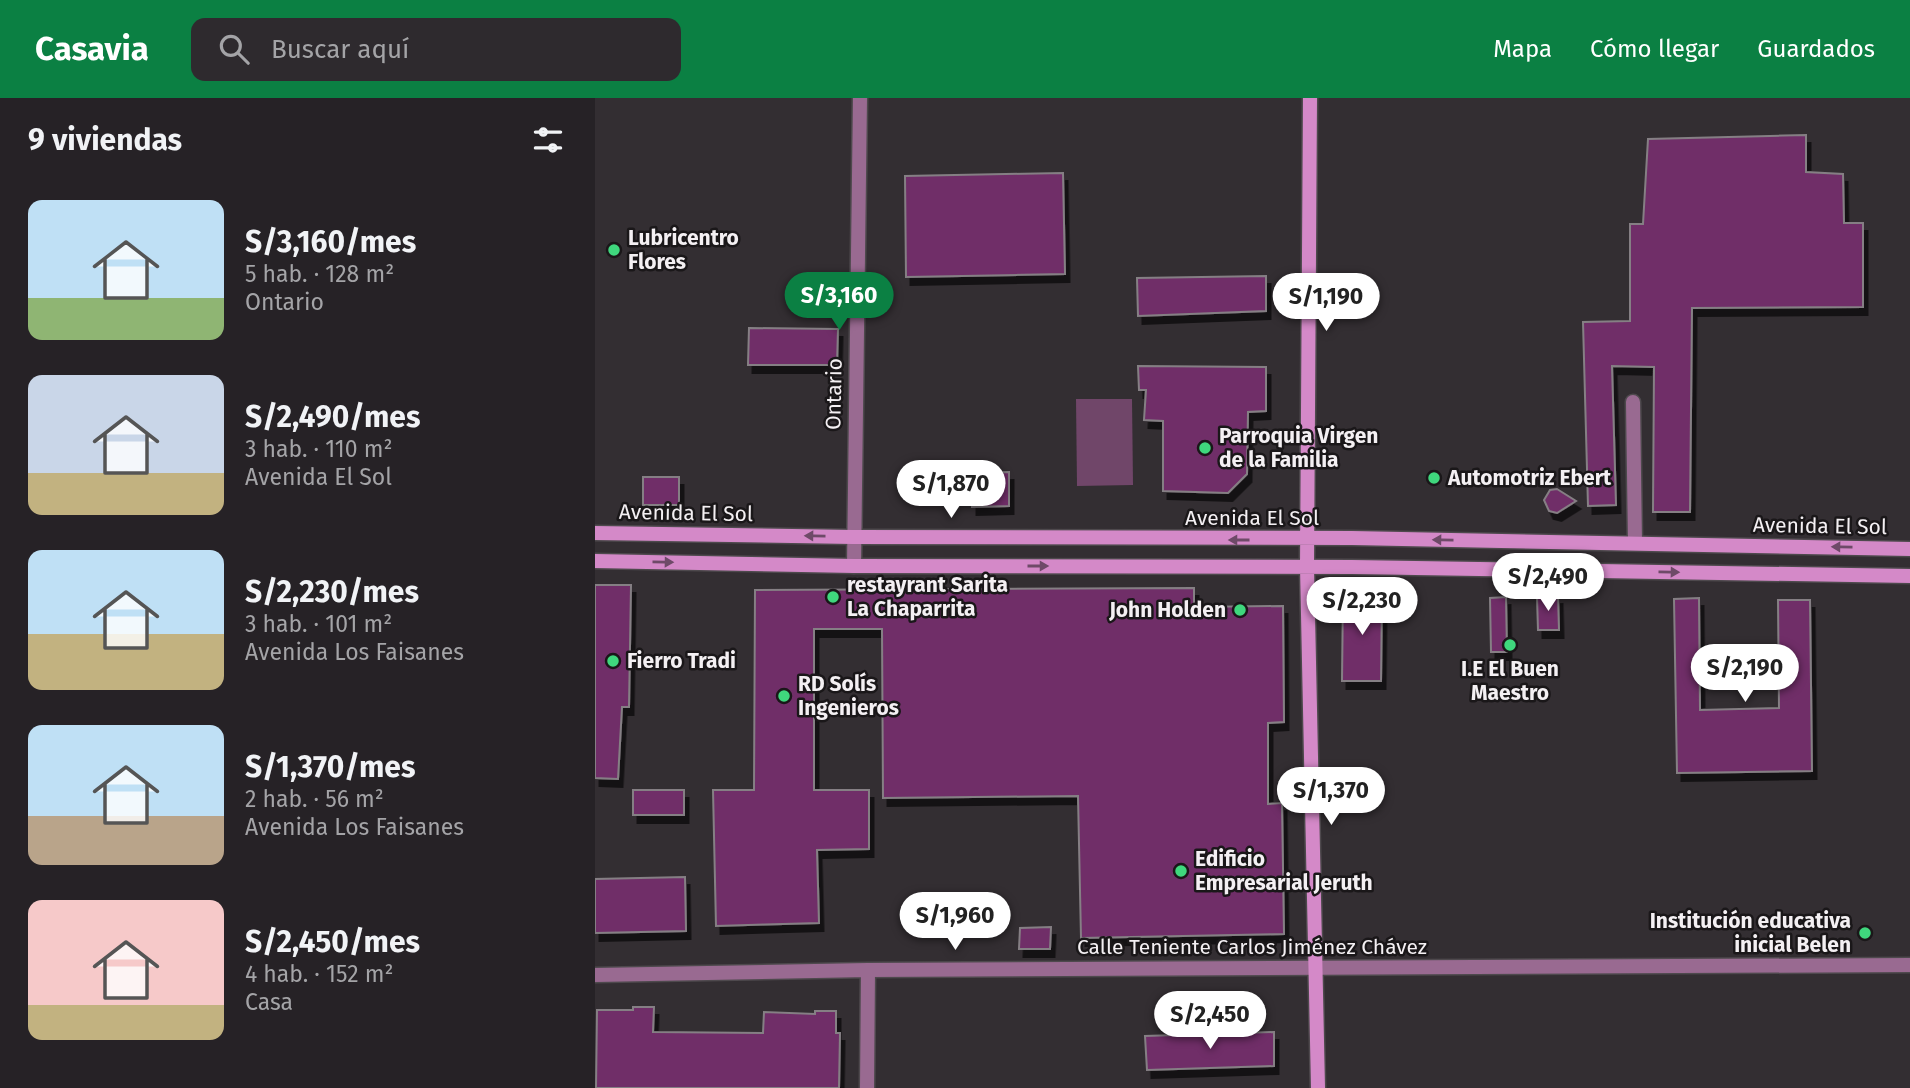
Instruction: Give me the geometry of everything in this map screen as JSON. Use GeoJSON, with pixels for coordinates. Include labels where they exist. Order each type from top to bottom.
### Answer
{"type":"FeatureCollection","features":[{"type":"Feature","properties":{"kind":"main road"},"geometry":{"type":"LineString","coordinates":[[1310,98],[1307,567],[1318,1088]]}},
{"type":"Feature","properties":{"kind":"main road","name":"Avenida El Sol"},"geometry":{"type":"LineString","coordinates":[[595,533],[1307,539],[1910,549]]}},
{"type":"Feature","properties":{"kind":"main road"},"geometry":{"type":"LineString","coordinates":[[595,561],[853,566],[1307,567],[1910,576]]}},
{"type":"Feature","properties":{"kind":"street","name":"Ontario"},"geometry":{"type":"LineString","coordinates":[[853,566],[860,98]]}},
{"type":"Feature","properties":{"kind":"street"},"geometry":{"type":"LineString","coordinates":[[1633,402],[1635,543]]}},
{"type":"Feature","properties":{"kind":"street","name":"Calle Teniente Carlos Jiménez Chávez"},"geometry":{"type":"LineString","coordinates":[[595,975],[868,970],[1910,965]]}},
{"type":"Feature","properties":{"kind":"street"},"geometry":{"type":"LineString","coordinates":[[867,1088],[868,970]]}},
{"type":"Feature","properties":{"kind":"shaded area"},"geometry":{"type":"Polygon","coordinates":[[[1076,399],[1132,399],[1133,485],[1077,486],[1076,399]]]}},
{"type":"Feature","properties":{"kind":"building"},"geometry":{"type":"Polygon","coordinates":[[[1806,135],[1806,172],[1843,174],[1844,223],[1863,223],[1863,307],[1692,308],[1690,512],[1653,512],[1654,367],[1612,366],[1616,505],[1588,506],[1583,322],[1630,321],[1630,224],[1643,224],[1648,139],[1806,135]]]}},
{"type":"Feature","properties":{"kind":"building"},"geometry":{"type":"Polygon","coordinates":[[[1063,173],[1065,274],[906,277],[905,176],[1063,173]]]}},
{"type":"Feature","properties":{"kind":"building"},"geometry":{"type":"Polygon","coordinates":[[[1266,276],[1266,311],[1138,316],[1137,278],[1266,276]]]}},
{"type":"Feature","properties":{"kind":"building"},"geometry":{"type":"Polygon","coordinates":[[[749,328],[838,329],[837,365],[748,365],[749,328]]]}},
{"type":"Feature","properties":{"kind":"building"},"geometry":{"type":"Polygon","coordinates":[[[1138,366],[1266,367],[1266,411],[1248,412],[1247,474],[1228,493],[1163,491],[1163,421],[1144,420],[1146,390],[1139,390],[1138,366]]]}},
{"type":"Feature","properties":{"kind":"building"},"geometry":{"type":"Polygon","coordinates":[[[1009,472],[1009,506],[972,507],[972,473],[1009,472]]]}},
{"type":"Feature","properties":{"kind":"building"},"geometry":{"type":"Polygon","coordinates":[[[643,477],[679,477],[679,505],[643,505],[643,477]]]}},
{"type":"Feature","properties":{"kind":"building"},"geometry":{"type":"Polygon","coordinates":[[[1557,489],[1576,501],[1557,513],[1549,511],[1544,500],[1550,490],[1557,489]]]}},
{"type":"Feature","properties":{"kind":"building","name":"Fierro Tradi"},"geometry":{"type":"Polygon","coordinates":[[[595,585],[631,585],[629,707],[622,707],[618,779],[595,778],[595,585]]]}},
{"type":"Feature","properties":{"kind":"building"},"geometry":{"type":"Polygon","coordinates":[[[1194,588],[1194,607],[1283,606],[1284,722],[1268,723],[1268,804],[1282,803],[1284,934],[1081,938],[1078,796],[883,798],[882,629],[814,629],[814,790],[869,790],[869,849],[817,850],[819,923],[716,926],[713,790],[754,790],[755,590],[1194,588]]]}},
{"type":"Feature","properties":{"kind":"building"},"geometry":{"type":"Polygon","coordinates":[[[1343,593],[1382,593],[1381,681],[1342,681],[1343,593]]]}},
{"type":"Feature","properties":{"kind":"building"},"geometry":{"type":"Polygon","coordinates":[[[1558,596],[1559,630],[1538,630],[1537,597],[1558,596]]]}},
{"type":"Feature","properties":{"kind":"building"},"geometry":{"type":"Polygon","coordinates":[[[1506,597],[1507,652],[1491,652],[1490,598],[1506,597]]]}},
{"type":"Feature","properties":{"kind":"building"},"geometry":{"type":"Polygon","coordinates":[[[1699,598],[1700,710],[1779,708],[1778,600],[1810,600],[1812,771],[1677,773],[1674,599],[1699,598]]]}},
{"type":"Feature","properties":{"kind":"building"},"geometry":{"type":"Polygon","coordinates":[[[633,790],[684,790],[684,815],[633,815],[633,790]]]}},
{"type":"Feature","properties":{"kind":"building"},"geometry":{"type":"Polygon","coordinates":[[[685,877],[686,931],[595,933],[595,879],[685,877]]]}},
{"type":"Feature","properties":{"kind":"building"},"geometry":{"type":"Polygon","coordinates":[[[1051,927],[1050,949],[1019,949],[1020,928],[1051,927]]]}},
{"type":"Feature","properties":{"kind":"building"},"geometry":{"type":"Polygon","coordinates":[[[633,1007],[654,1007],[653,1032],[763,1033],[764,1012],[815,1014],[815,1011],[836,1011],[836,1033],[840,1033],[839,1088],[596,1088],[597,1010],[633,1010],[633,1007]]]}},
{"type":"Feature","properties":{"kind":"building"},"geometry":{"type":"Polygon","coordinates":[[[1274,1032],[1274,1066],[1147,1070],[1145,1036],[1274,1032]]]}},
{"type":"Feature","properties":{"kind":"place","name":"Lubricentro Flores"},"geometry":{"type":"Point","coordinates":[614,250]}},
{"type":"Feature","properties":{"kind":"place","name":"Parroquia Virgen de la Familia"},"geometry":{"type":"Point","coordinates":[1205,448]}},
{"type":"Feature","properties":{"kind":"place","name":"Automotriz Ebert"},"geometry":{"type":"Point","coordinates":[1434,478]}},
{"type":"Feature","properties":{"kind":"place","name":"restayrant Sarita La Chaparrita"},"geometry":{"type":"Point","coordinates":[833,597]}},
{"type":"Feature","properties":{"kind":"place","name":"John Holden"},"geometry":{"type":"Point","coordinates":[1240,610]}},
{"type":"Feature","properties":{"kind":"place","name":"I.E El Buen Maestro"},"geometry":{"type":"Point","coordinates":[1510,645]}},
{"type":"Feature","properties":{"kind":"place","name":"Fierro Tradi"},"geometry":{"type":"Point","coordinates":[613,661]}},
{"type":"Feature","properties":{"kind":"place","name":"RD Solís Ingenieros"},"geometry":{"type":"Point","coordinates":[784,696]}},
{"type":"Feature","properties":{"kind":"place","name":"Edificio Empresarial Jeruth"},"geometry":{"type":"Point","coordinates":[1181,871]}},
{"type":"Feature","properties":{"kind":"place","name":"Institución educativa inicial Belen"},"geometry":{"type":"Point","coordinates":[1865,933]}}]}
